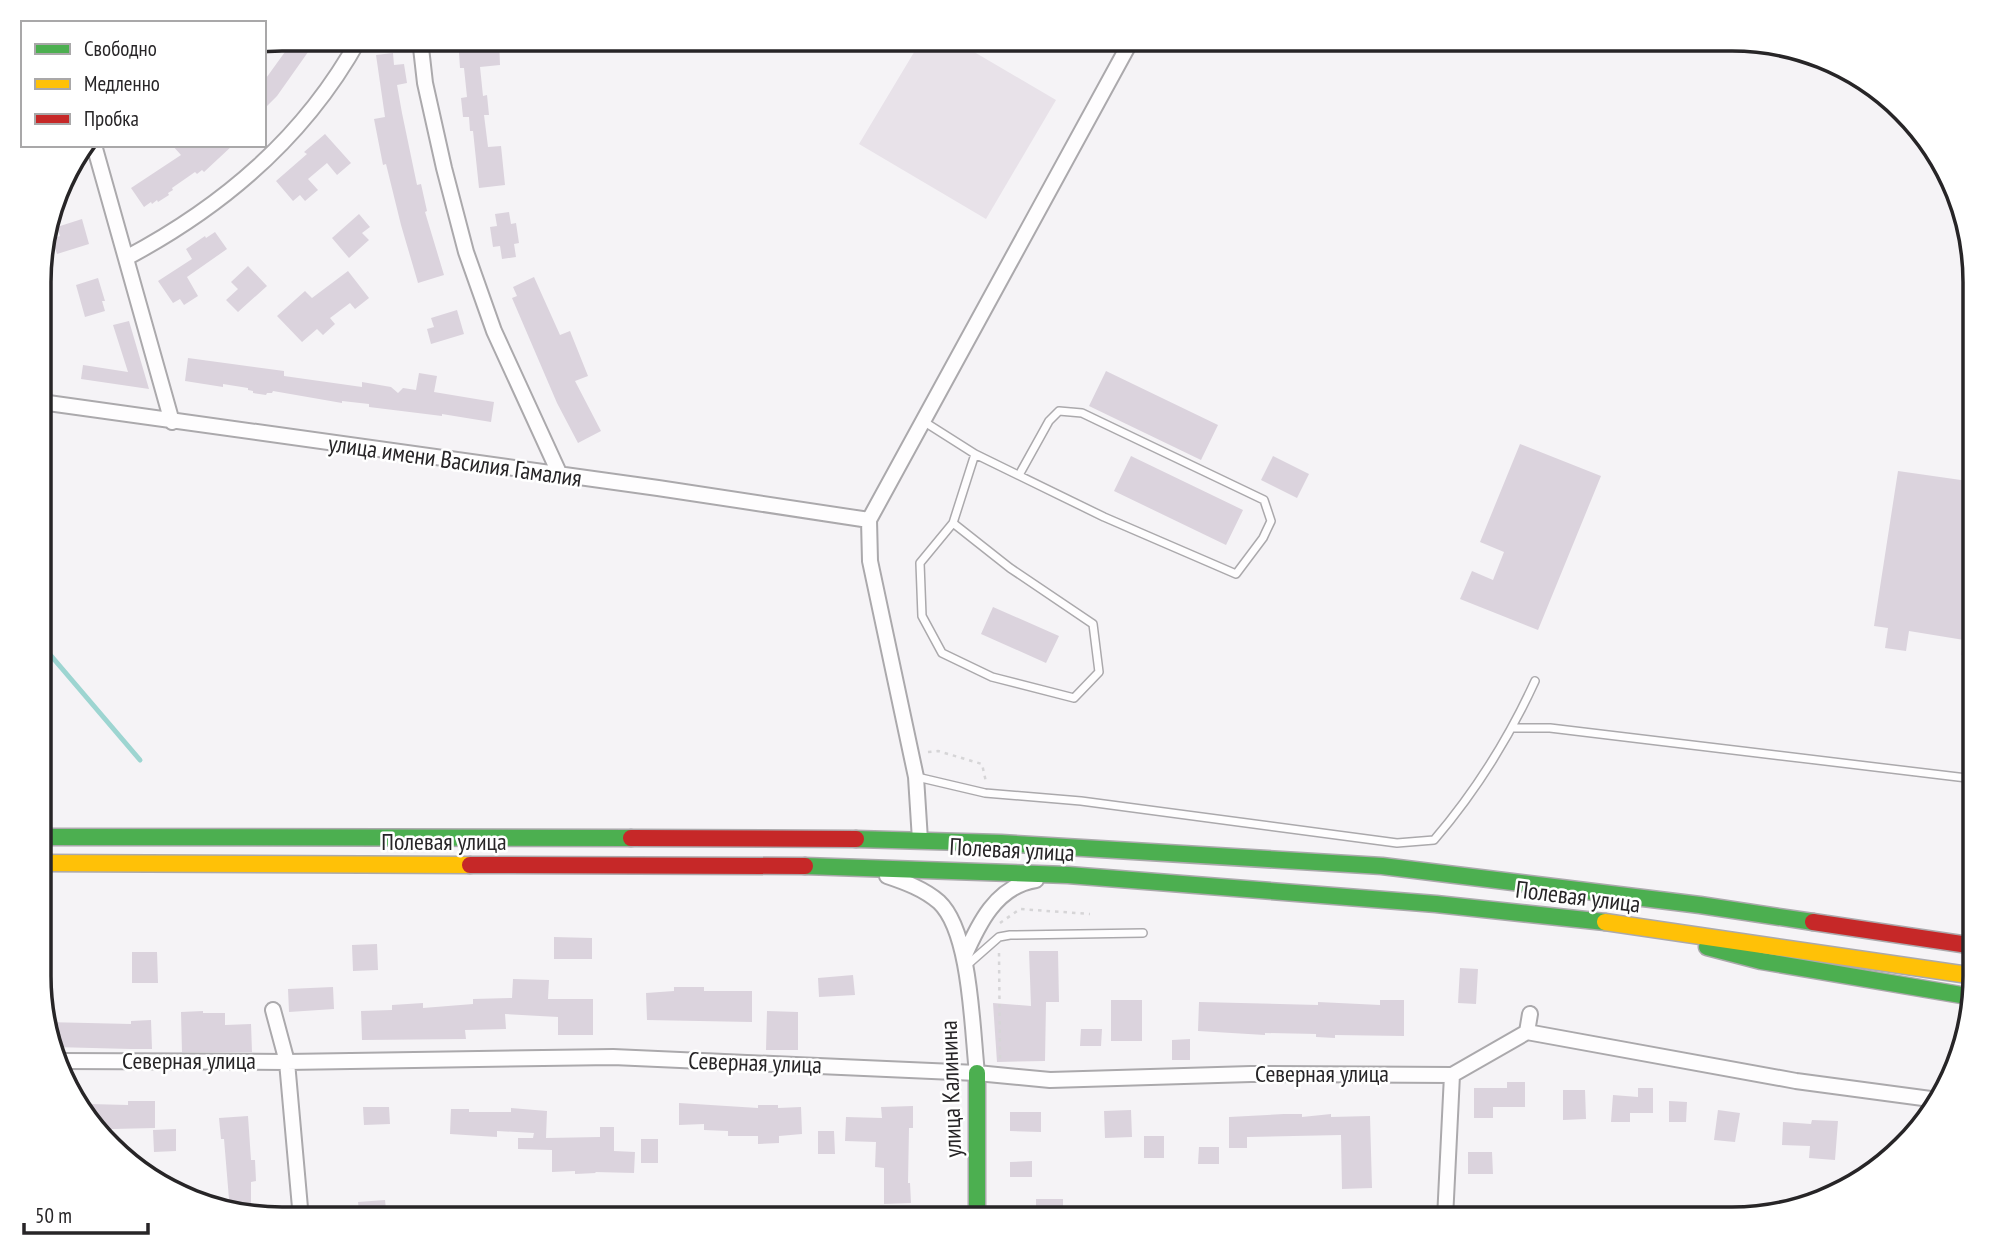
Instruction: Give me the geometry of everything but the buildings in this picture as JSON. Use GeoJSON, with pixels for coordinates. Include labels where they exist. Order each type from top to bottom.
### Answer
{"type":"FeatureCollection","features":[{"type":"Feature","properties":{"kind":"main road","name":"Полевая улица"},"geometry":{"type":"LineString","coordinates":[[51,836],[920,840],[1382,866],[1700,905],[1963,944]]}},
{"type":"Feature","properties":{"kind":"main road","name":"Полевая улица"},"geometry":{"type":"LineString","coordinates":[[51,863],[854,866],[1068,875],[1436,904],[1631,926],[1963,974]]}},
{"type":"Feature","properties":{"kind":"main road"},"geometry":{"type":"LineString","coordinates":[[1631,926],[1761,961],[1962,995]]}},
{"type":"Feature","properties":{"kind":"main road","name":"улица Калинина"},"geometry":{"type":"LineString","coordinates":[[976,1207],[977,1073]]}},
{"type":"Feature","properties":{"kind":"street"},"geometry":{"type":"LineString","coordinates":[[126,258],[165,237],[266,161],[302,122],[341,71],[352,51]]}},
{"type":"Feature","properties":{"kind":"street"},"geometry":{"type":"LineString","coordinates":[[421,51],[425,83],[443,168],[466,252],[494,331],[560,475]]}},
{"type":"Feature","properties":{"kind":"street"},"geometry":{"type":"LineString","coordinates":[[920,840],[916,777],[870,561],[869,520],[1125,51]]}},
{"type":"Feature","properties":{"kind":"street"},"geometry":{"type":"LineString","coordinates":[[95,147],[172,422]]}},
{"type":"Feature","properties":{"kind":"street","name":"улица имени Василия Гамалия"},"geometry":{"type":"LineString","coordinates":[[51,404],[869,520]]}},
{"type":"Feature","properties":{"kind":"street","name":"улица Калинина"},"geometry":{"type":"LineString","coordinates":[[854,866],[909,883],[940,903],[954,922],[965,962],[977,1073]]}},
{"type":"Feature","properties":{"kind":"street"},"geometry":{"type":"LineString","coordinates":[[965,962],[987,910],[1004,894],[1027,881],[1068,875]]}},
{"type":"Feature","properties":{"kind":"street"},"geometry":{"type":"LineString","coordinates":[[273,1010],[287,1062],[300,1207]]}},
{"type":"Feature","properties":{"kind":"street"},"geometry":{"type":"LineString","coordinates":[[1527,1032],[1530,1014]]}},
{"type":"Feature","properties":{"kind":"street"},"geometry":{"type":"LineString","coordinates":[[1446,1207],[1452,1075],[1527,1032],[1796,1081],[1927,1099]]}},
{"type":"Feature","properties":{"kind":"street","name":"Северная улица"},"geometry":{"type":"LineString","coordinates":[[68,1061],[287,1062],[613,1058],[977,1073],[1050,1080],[1251,1074],[1452,1075]]}},
{"type":"Feature","properties":{"kind":"lane"},"geometry":{"type":"LineString","coordinates":[[922,421],[975,454],[1104,517],[1236,574],[1263,538],[1271,521],[1264,500],[1082,413],[1059,411],[1049,421],[1019,475]]}},
{"type":"Feature","properties":{"kind":"lane"},"geometry":{"type":"LineString","coordinates":[[953,523],[1010,568],[1093,624],[1099,672],[1074,698],[992,677],[942,653],[922,616],[920,563],[953,523],[975,454]]}},
{"type":"Feature","properties":{"kind":"lane"},"geometry":{"type":"LineString","coordinates":[[916,777],[985,793],[1081,801],[1397,843],[1434,840],[1465,803],[1513,728],[1535,681]]}},
{"type":"Feature","properties":{"kind":"lane"},"geometry":{"type":"LineString","coordinates":[[1513,728],[1550,728],[1963,778]]}},
{"type":"Feature","properties":{"kind":"lane"},"geometry":{"type":"LineString","coordinates":[[965,962],[999,937],[1010,934],[1143,933]]}},
{"type":"Feature","properties":{"kind":"path"},"geometry":{"type":"LineString","coordinates":[[911,754],[938,751],[982,764],[986,781],[985,793]]}},
{"type":"Feature","properties":{"kind":"path"},"geometry":{"type":"LineString","coordinates":[[1000,1075],[999,923],[1020,909],[1090,914]]}},
{"type":"Feature","properties":{"kind":"shaded area"},"geometry":{"type":"Polygon","coordinates":[[[915,51],[972,51],[1056,100],[986,219],[859,144],[915,51]]]}},
{"type":"Feature","properties":{"kind":"waterway"},"geometry":{"type":"LineString","coordinates":[[51,656],[140,760]]}},
{"type":"Feature","properties":{"kind":"traffic: fast"},"geometry":{"type":"LineString","coordinates":[[51,837],[631,838]]}},
{"type":"Feature","properties":{"kind":"traffic: fast"},"geometry":{"type":"LineString","coordinates":[[856,839],[1001,843],[1382,866],[1700,905],[1813,922]]}},
{"type":"Feature","properties":{"kind":"traffic: fast"},"geometry":{"type":"LineString","coordinates":[[805,866],[1068,875],[1436,904],[1605,922]]}},
{"type":"Feature","properties":{"kind":"traffic: fast"},"geometry":{"type":"LineString","coordinates":[[1707,947],[1761,961],[1962,995]]}},
{"type":"Feature","properties":{"kind":"traffic: fast"},"geometry":{"type":"LineString","coordinates":[[977,1073],[977,1207]]}},
{"type":"Feature","properties":{"kind":"traffic: slow"},"geometry":{"type":"LineString","coordinates":[[51,863],[470,865]]}},
{"type":"Feature","properties":{"kind":"traffic: slow"},"geometry":{"type":"LineString","coordinates":[[1605,922],[1963,974]]}},
{"type":"Feature","properties":{"kind":"traffic: jam"},"geometry":{"type":"LineString","coordinates":[[631,838],[856,839]]}},
{"type":"Feature","properties":{"kind":"traffic: jam"},"geometry":{"type":"LineString","coordinates":[[470,865],[805,866]]}},
{"type":"Feature","properties":{"kind":"traffic: jam"},"geometry":{"type":"LineString","coordinates":[[1813,922],[1963,944]]}}]}
